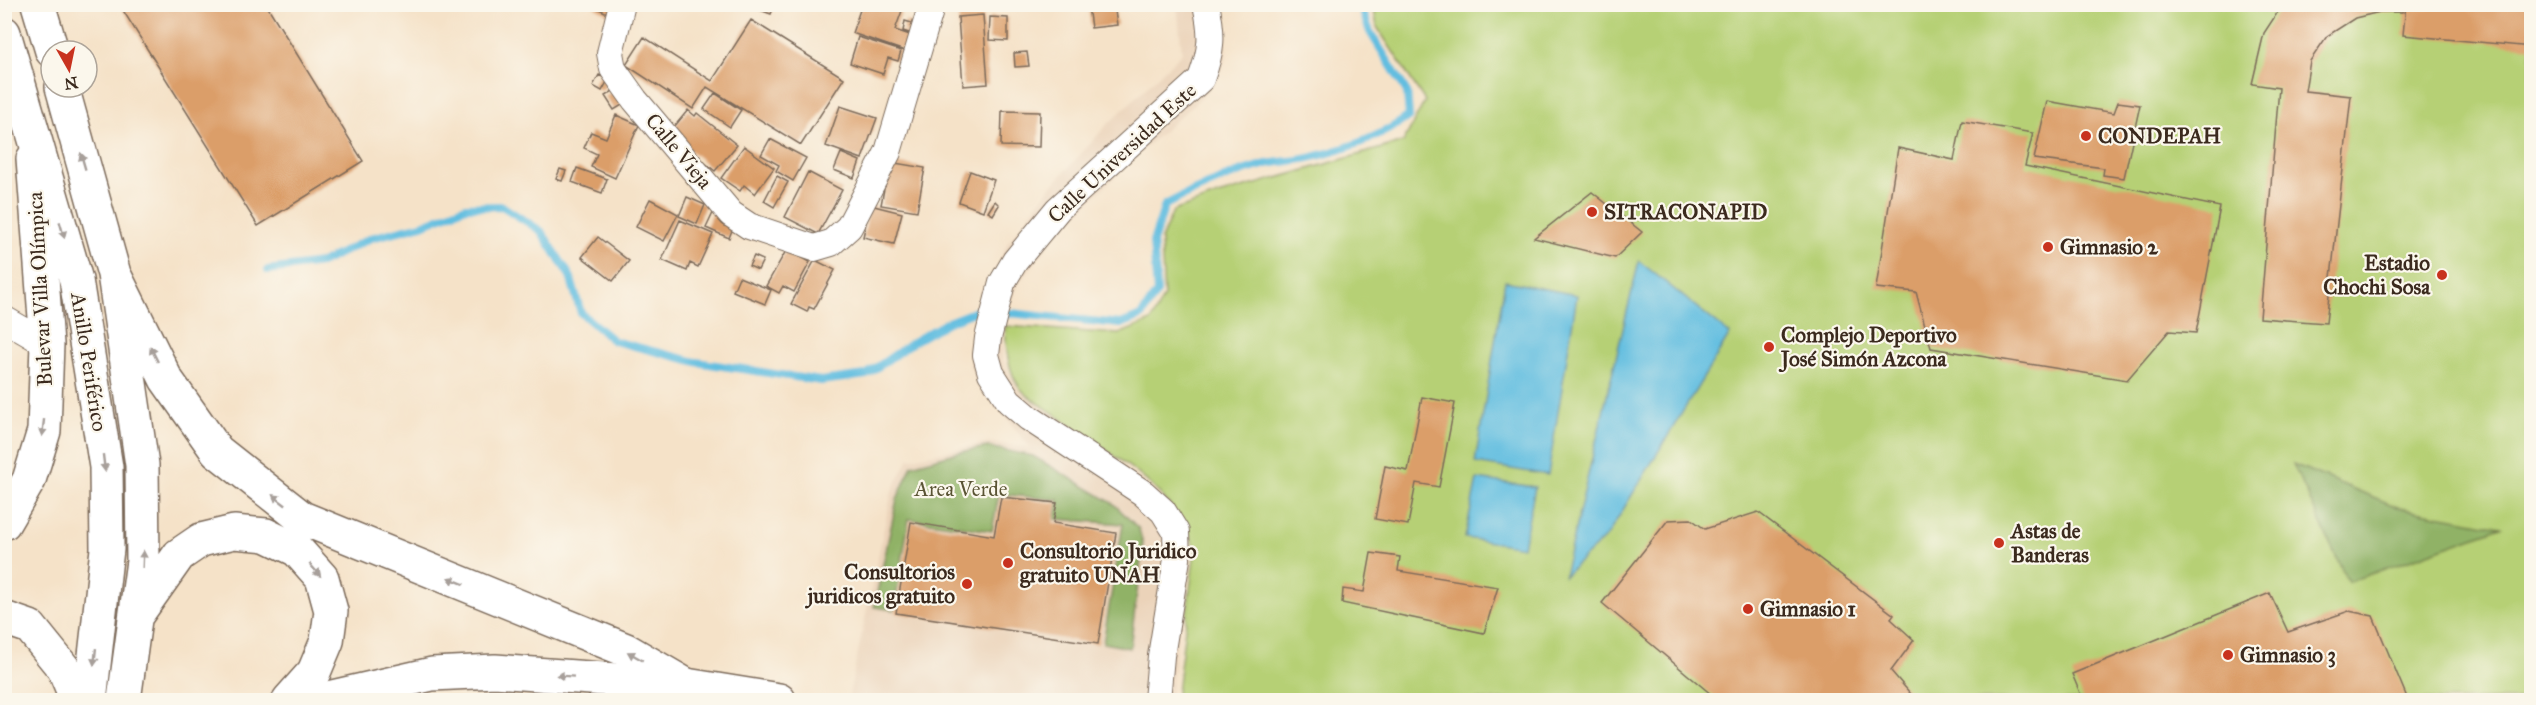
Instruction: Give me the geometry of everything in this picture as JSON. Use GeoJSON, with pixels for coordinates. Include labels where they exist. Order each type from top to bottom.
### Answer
{"type":"FeatureCollection","features":[{"type":"Feature","properties":{"kind":"main road"},"geometry":{"type":"LineString","coordinates":[[38,4],[48,39]]}},
{"type":"Feature","properties":{"kind":"main road","name":"Anillo Periférico"},"geometry":{"type":"LineString","coordinates":[[4,33],[76,280],[105,467],[107,549],[90,700]]}},
{"type":"Feature","properties":{"kind":"main road","name":"Anillo Periférico"},"geometry":{"type":"LineString","coordinates":[[65,99],[114,274],[142,465],[143,561],[124,700]]}},
{"type":"Feature","properties":{"kind":"main road","name":"Bulevar Villa Olímpica"},"geometry":{"type":"LineString","coordinates":[[4,523],[29,480],[44,431],[47,344],[30,118]]}},
{"type":"Feature","properties":{"kind":"main road"},"geometry":{"type":"LineString","coordinates":[[114,274],[166,379],[217,451],[302,518],[626,650],[686,686]]}},
{"type":"Feature","properties":{"kind":"main road"},"geometry":{"type":"LineString","coordinates":[[137,614],[179,555],[201,540],[234,532],[266,535],[297,550],[321,578],[331,611],[327,641],[314,672],[289,700]]}},
{"type":"Feature","properties":{"kind":"main road"},"geometry":{"type":"LineString","coordinates":[[4,618],[30,627],[64,669],[77,700]]}},
{"type":"Feature","properties":{"kind":"main road"},"geometry":{"type":"LineString","coordinates":[[319,700],[432,674],[495,671],[686,686],[779,700]]}},
{"type":"Feature","properties":{"kind":"street","name":"Calle Vieja"},"geometry":{"type":"LineString","coordinates":[[622,4],[610,53],[613,69],[635,100],[731,213],[749,226],[814,248],[831,243],[849,227],[888,152],[932,4]]}},
{"type":"Feature","properties":{"kind":"street","name":"Calle Universidad Este"},"geometry":{"type":"LineString","coordinates":[[1157,700],[1161,656],[1178,559],[1176,532],[1163,512],[1143,493],[1029,418],[1009,401],[991,373],[986,355],[1002,283],[1015,261],[1058,209],[1201,79],[1211,53],[1211,26],[1206,4]]}},
{"type":"Feature","properties":{"kind":"street"},"geometry":{"type":"LineString","coordinates":[[4,320],[47,344]]}},
{"type":"Feature","properties":{"kind":"shaded area"},"geometry":{"type":"Polygon","coordinates":[[[1177,5],[1219,5],[1227,37],[1226,58],[1218,78],[1203,96],[1138,154],[1058,233],[1017,286],[1001,328],[1003,361],[1019,390],[1065,421],[1155,494],[1182,600],[1170,700],[848,700],[892,491],[909,459],[988,442],[1030,448],[979,383],[970,367],[971,348],[984,296],[1007,244],[1049,189],[1107,125],[1182,53],[1177,5]]]}},
{"type":"Feature","properties":{"kind":"green space","name":"Complejo Deportivo José Simón Azcona"},"geometry":{"type":"Polygon","coordinates":[[[1373,5],[2531,5],[2531,700],[1176,700],[1195,549],[1185,527],[1172,507],[1137,473],[1023,392],[1012,374],[1005,326],[1119,334],[1151,321],[1164,296],[1161,240],[1173,211],[1221,194],[1403,142],[1425,101],[1377,27],[1373,5]]]}},
{"type":"Feature","properties":{"kind":"green space","name":"Area Verde"},"geometry":{"type":"Polygon","coordinates":[[[988,447],[1033,456],[1114,504],[1139,529],[1143,544],[1130,648],[1103,643],[1123,524],[1056,519],[1059,500],[999,494],[992,531],[909,519],[894,610],[874,607],[897,499],[912,465],[959,452],[988,447]]]}},
{"type":"Feature","properties":{"kind":"green space"},"geometry":{"type":"Polygon","coordinates":[[[2293,464],[2400,508],[2501,527],[2348,582],[2293,464]]]}},
{"type":"Feature","properties":{"kind":"water"},"geometry":{"type":"Polygon","coordinates":[[[1639,261],[1730,334],[1607,536],[1564,576],[1639,261]]]}},
{"type":"Feature","properties":{"kind":"water"},"geometry":{"type":"Polygon","coordinates":[[[1505,281],[1577,295],[1548,475],[1475,463],[1505,281]]]}},
{"type":"Feature","properties":{"kind":"water"},"geometry":{"type":"Polygon","coordinates":[[[1477,479],[1535,487],[1523,547],[1465,538],[1477,479]]]}},
{"type":"Feature","properties":{"kind":"building"},"geometry":{"type":"Polygon","coordinates":[[[119,4],[266,4],[363,161],[258,226],[119,4]]]}},
{"type":"Feature","properties":{"kind":"building"},"geometry":{"type":"Polygon","coordinates":[[[589,4],[616,4],[611,15],[589,4]]]}},
{"type":"Feature","properties":{"kind":"building"},"geometry":{"type":"Polygon","coordinates":[[[743,4],[775,4],[771,14],[743,4]]]}},
{"type":"Feature","properties":{"kind":"building"},"geometry":{"type":"Polygon","coordinates":[[[862,4],[893,4],[903,8],[895,30],[913,36],[908,52],[852,33],[862,4]]]}},
{"type":"Feature","properties":{"kind":"building"},"geometry":{"type":"Polygon","coordinates":[[[1114,4],[1117,25],[1091,28],[1088,6],[1114,4]]]}},
{"type":"Feature","properties":{"kind":"building"},"geometry":{"type":"Polygon","coordinates":[[[2283,4],[2404,4],[2402,12],[2380,12],[2355,18],[2327,36],[2310,61],[2305,91],[2351,96],[2326,323],[2260,318],[2279,88],[2252,84],[2264,33],[2283,4]]]}},
{"type":"Feature","properties":{"kind":"building"},"geometry":{"type":"Polygon","coordinates":[[[2406,4],[2532,4],[2532,47],[2403,35],[2406,4]]]}},
{"type":"Feature","properties":{"kind":"building"},"geometry":{"type":"Polygon","coordinates":[[[983,15],[988,84],[963,86],[958,17],[983,15]]]}},
{"type":"Feature","properties":{"kind":"building"},"geometry":{"type":"Polygon","coordinates":[[[990,17],[1008,18],[1008,41],[989,40],[990,17]]]}},
{"type":"Feature","properties":{"kind":"building"},"geometry":{"type":"Polygon","coordinates":[[[751,20],[844,78],[801,145],[707,87],[693,109],[626,65],[644,37],[712,81],[751,20]]]}},
{"type":"Feature","properties":{"kind":"building"},"geometry":{"type":"Polygon","coordinates":[[[905,21],[915,24],[912,34],[903,31],[905,21]]]}},
{"type":"Feature","properties":{"kind":"building"},"geometry":{"type":"Polygon","coordinates":[[[858,37],[901,51],[898,61],[888,58],[883,74],[850,63],[858,37]]]}},
{"type":"Feature","properties":{"kind":"building"},"geometry":{"type":"Polygon","coordinates":[[[1027,52],[1029,66],[1015,67],[1014,53],[1027,52]]]}},
{"type":"Feature","properties":{"kind":"building"},"geometry":{"type":"Polygon","coordinates":[[[599,75],[608,80],[602,91],[593,86],[599,75]]]}},
{"type":"Feature","properties":{"kind":"building"},"geometry":{"type":"Polygon","coordinates":[[[618,88],[627,102],[614,110],[605,96],[618,88]]]}},
{"type":"Feature","properties":{"kind":"building"},"geometry":{"type":"Polygon","coordinates":[[[715,93],[741,110],[730,127],[704,109],[715,93]]]}},
{"type":"Feature","properties":{"kind":"building","name":"CONDEPAH"},"geometry":{"type":"Polygon","coordinates":[[[2047,101],[2114,113],[2118,102],[2140,105],[2124,178],[2103,175],[2104,168],[2034,159],[2047,101]]]}},
{"type":"Feature","properties":{"kind":"building"},"geometry":{"type":"Polygon","coordinates":[[[840,106],[877,118],[862,159],[826,146],[840,106]]]}},
{"type":"Feature","properties":{"kind":"building"},"geometry":{"type":"Polygon","coordinates":[[[688,110],[695,116],[697,113],[737,145],[715,171],[669,133],[688,110]]]}},
{"type":"Feature","properties":{"kind":"building"},"geometry":{"type":"Polygon","coordinates":[[[1002,111],[1040,112],[1039,147],[1001,146],[1002,111]]]}},
{"type":"Feature","properties":{"kind":"building"},"geometry":{"type":"Polygon","coordinates":[[[616,115],[639,125],[615,178],[591,167],[597,154],[584,148],[591,132],[606,138],[616,115]]]}},
{"type":"Feature","properties":{"kind":"building","name":"Gimnasio 2"},"geometry":{"type":"Polygon","coordinates":[[[1962,121],[2033,133],[2025,166],[2220,207],[2196,333],[2169,331],[2127,380],[1931,348],[1916,292],[1876,288],[1898,148],[1954,160],[1962,121]]]}},
{"type":"Feature","properties":{"kind":"building"},"geometry":{"type":"Polygon","coordinates":[[[770,139],[806,158],[793,181],[776,171],[779,165],[761,155],[770,139]]]}},
{"type":"Feature","properties":{"kind":"building"},"geometry":{"type":"Polygon","coordinates":[[[744,146],[774,168],[755,194],[744,185],[740,191],[721,178],[744,146]]]}},
{"type":"Feature","properties":{"kind":"building"},"geometry":{"type":"Polygon","coordinates":[[[841,153],[860,161],[854,178],[834,170],[841,153]]]}},
{"type":"Feature","properties":{"kind":"building"},"geometry":{"type":"Polygon","coordinates":[[[889,162],[925,168],[917,211],[881,205],[889,162]]]}},
{"type":"Feature","properties":{"kind":"building"},"geometry":{"type":"Polygon","coordinates":[[[577,168],[607,179],[602,193],[572,182],[577,168]]]}},
{"type":"Feature","properties":{"kind":"building"},"geometry":{"type":"Polygon","coordinates":[[[560,169],[566,171],[562,181],[556,179],[560,169]]]}},
{"type":"Feature","properties":{"kind":"building"},"geometry":{"type":"Polygon","coordinates":[[[970,171],[994,180],[983,211],[959,202],[970,171]]]}},
{"type":"Feature","properties":{"kind":"building"},"geometry":{"type":"Polygon","coordinates":[[[808,172],[842,190],[818,234],[785,217],[808,172]]]}},
{"type":"Feature","properties":{"kind":"building"},"geometry":{"type":"Polygon","coordinates":[[[777,176],[788,182],[774,207],[764,201],[777,176]]]}},
{"type":"Feature","properties":{"kind":"building","name":"SITRACONAPID"},"geometry":{"type":"Polygon","coordinates":[[[1592,192],[1642,232],[1615,258],[1534,238],[1592,192]]]}},
{"type":"Feature","properties":{"kind":"building"},"geometry":{"type":"Polygon","coordinates":[[[687,197],[705,205],[697,224],[679,216],[687,197]]]}},
{"type":"Feature","properties":{"kind":"building"},"geometry":{"type":"Polygon","coordinates":[[[650,199],[678,214],[664,241],[636,227],[650,199]]]}},
{"type":"Feature","properties":{"kind":"building"},"geometry":{"type":"Polygon","coordinates":[[[995,201],[999,205],[993,215],[988,212],[995,201]]]}},
{"type":"Feature","properties":{"kind":"building"},"geometry":{"type":"Polygon","coordinates":[[[870,205],[902,213],[894,244],[863,237],[870,205]]]}},
{"type":"Feature","properties":{"kind":"building"},"geometry":{"type":"Polygon","coordinates":[[[714,211],[736,220],[729,238],[706,228],[714,211]]]}},
{"type":"Feature","properties":{"kind":"building"},"geometry":{"type":"Polygon","coordinates":[[[680,220],[713,234],[698,267],[690,263],[687,271],[662,260],[680,220]]]}},
{"type":"Feature","properties":{"kind":"building"},"geometry":{"type":"Polygon","coordinates":[[[598,237],[629,261],[613,281],[582,257],[598,237]]]}},
{"type":"Feature","properties":{"kind":"building"},"geometry":{"type":"Polygon","coordinates":[[[787,249],[810,262],[794,292],[783,286],[779,293],[766,286],[787,249]]]}},
{"type":"Feature","properties":{"kind":"building"},"geometry":{"type":"Polygon","coordinates":[[[754,256],[763,260],[758,270],[749,266],[754,256]]]}},
{"type":"Feature","properties":{"kind":"building"},"geometry":{"type":"Polygon","coordinates":[[[815,260],[835,270],[814,309],[809,307],[807,312],[791,304],[815,260]]]}},
{"type":"Feature","properties":{"kind":"building"},"geometry":{"type":"Polygon","coordinates":[[[739,277],[771,290],[765,304],[733,291],[739,277]]]}},
{"type":"Feature","properties":{"kind":"building"},"geometry":{"type":"Polygon","coordinates":[[[1422,397],[1455,403],[1439,487],[1416,483],[1408,525],[1375,519],[1385,466],[1408,471],[1422,397]]]}},
{"type":"Feature","properties":{"kind":"building","name":"Consultorio Juridico gratuito UNAH"},"geometry":{"type":"Polygon","coordinates":[[[1001,497],[1057,503],[1053,523],[1116,533],[1098,644],[896,613],[911,522],[994,536],[1001,497]]]}},
{"type":"Feature","properties":{"kind":"building","name":"Gimnasio 1"},"geometry":{"type":"Polygon","coordinates":[[[1758,512],[1894,615],[1891,619],[1914,640],[1891,671],[1916,700],[1718,700],[1602,603],[1668,520],[1691,519],[1705,529],[1758,512]]]}},
{"type":"Feature","properties":{"kind":"building"},"geometry":{"type":"Polygon","coordinates":[[[1371,553],[1400,557],[1398,571],[1498,587],[1484,633],[1342,603],[1343,589],[1364,592],[1371,553]]]}},
{"type":"Feature","properties":{"kind":"building","name":"Gimnasio 3"},"geometry":{"type":"Polygon","coordinates":[[[2270,593],[2288,632],[2349,611],[2373,616],[2408,700],[2083,700],[2072,674],[2270,593]]]}},
{"type":"Feature","properties":{"kind":"waterway"},"geometry":{"type":"LineString","coordinates":[[268,270],[321,263],[371,238],[422,225],[466,207],[502,206],[541,231],[570,276],[581,313],[614,341],[696,362],[821,381],[866,375],[913,342],[948,322],[979,310],[1121,324],[1141,316],[1157,292],[1153,242],[1165,205],[1241,172],[1273,163],[1325,154],[1351,146],[1387,130],[1409,116],[1407,92],[1370,32],[1360,4]]}},
{"type":"Feature","properties":{"kind":"place","name":"CONDEPAH"},"geometry":{"type":"Point","coordinates":[2086,136]}},
{"type":"Feature","properties":{"kind":"place","name":"SITRACONAPID"},"geometry":{"type":"Point","coordinates":[1592,212]}},
{"type":"Feature","properties":{"kind":"place","name":"Gimnasio 2"},"geometry":{"type":"Point","coordinates":[2048,247]}},
{"type":"Feature","properties":{"kind":"place","name":"Estadio Chochi Sosa"},"geometry":{"type":"Point","coordinates":[2442,275]}},
{"type":"Feature","properties":{"kind":"place","name":"Complejo Deportivo José Simón Azcona"},"geometry":{"type":"Point","coordinates":[1769,347]}},
{"type":"Feature","properties":{"kind":"place","name":"Astas de Banderas"},"geometry":{"type":"Point","coordinates":[1999,543]}},
{"type":"Feature","properties":{"kind":"place","name":"Consultorio Juridico gratuito UNAH"},"geometry":{"type":"Point","coordinates":[1008,563]}},
{"type":"Feature","properties":{"kind":"place","name":"Consultorios juridicos gratuito"},"geometry":{"type":"Point","coordinates":[967,584]}},
{"type":"Feature","properties":{"kind":"place","name":"Gimnasio 1"},"geometry":{"type":"Point","coordinates":[1748,609]}},
{"type":"Feature","properties":{"kind":"place","name":"Gimnasio 3"},"geometry":{"type":"Point","coordinates":[2228,655]}}]}
